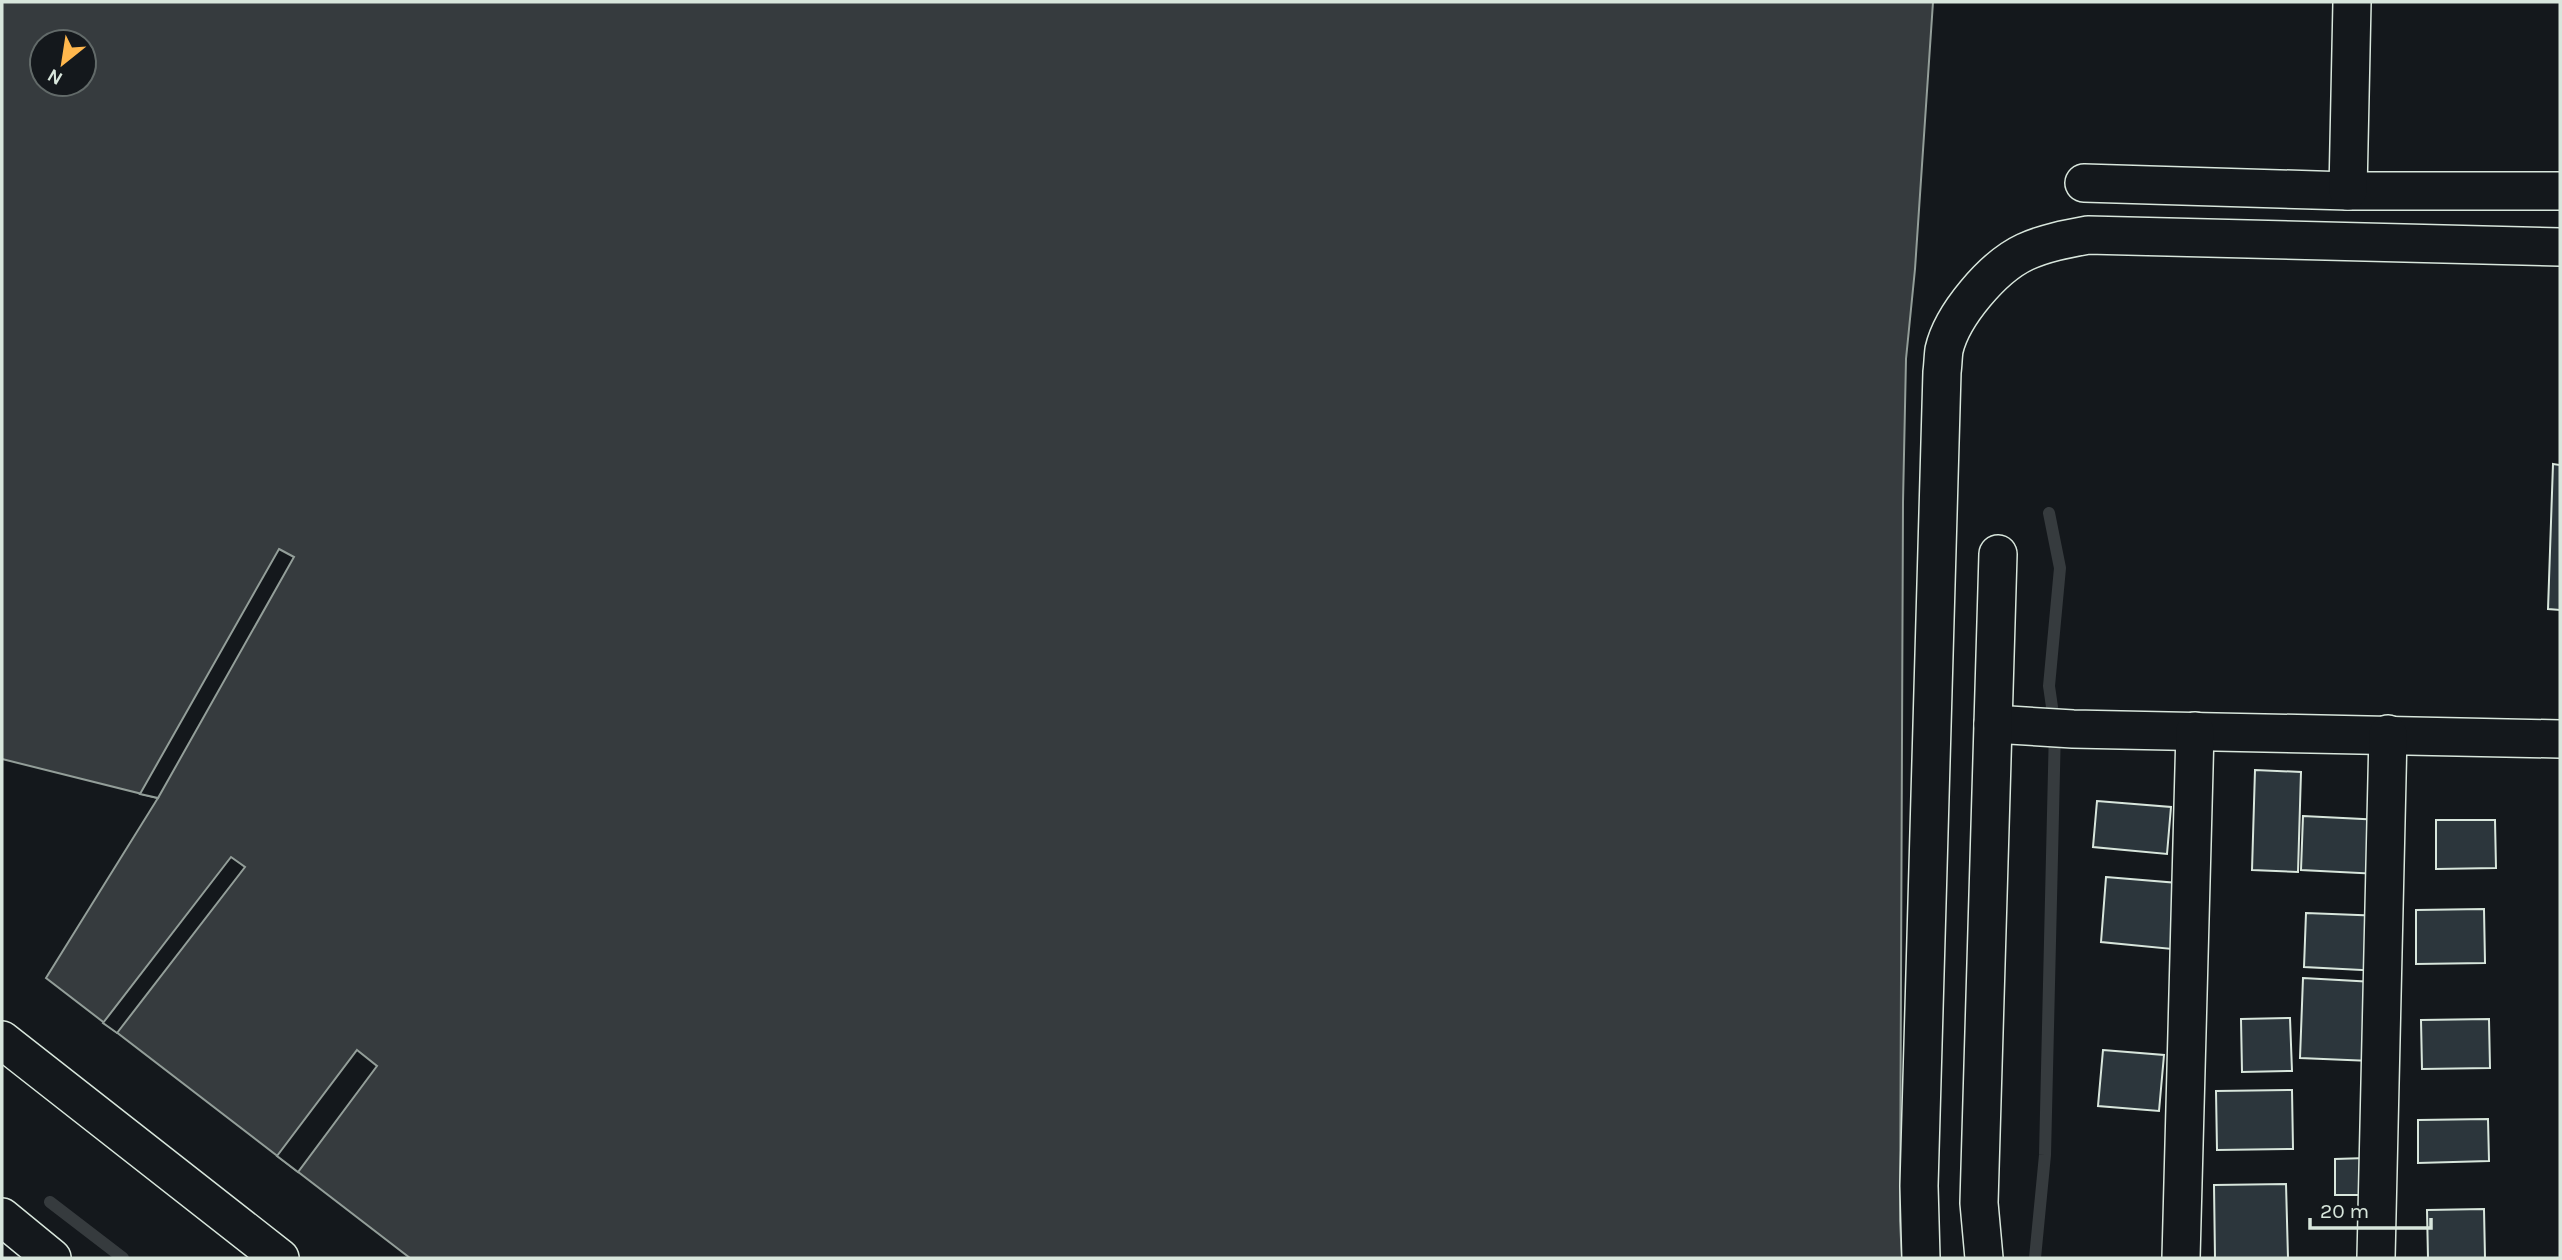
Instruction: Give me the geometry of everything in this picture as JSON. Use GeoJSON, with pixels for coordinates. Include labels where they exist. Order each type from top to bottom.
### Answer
{"type":"FeatureCollection","features":[{"type":"Feature","properties":{"kind":"street"},"geometry":{"type":"LineString","coordinates":[[2348,191],[2352,2]]}},
{"type":"Feature","properties":{"kind":"street"},"geometry":{"type":"LineString","coordinates":[[2084,183],[2348,191],[2560,191]]}},
{"type":"Feature","properties":{"kind":"street"},"geometry":{"type":"LineString","coordinates":[[1921,1258],[1919,1186],[1942,372],[1944,349],[1968,303],[2005,265],[2022,253],[2043,245],[2088,235],[2560,247]]}},
{"type":"Feature","properties":{"kind":"street"},"geometry":{"type":"LineString","coordinates":[[1984,1258],[1979,1203],[2009,725],[1998,554]]}},
{"type":"Feature","properties":{"kind":"street"},"geometry":{"type":"LineString","coordinates":[[2009,725],[2073,729],[2560,739]]}},
{"type":"Feature","properties":{"kind":"street"},"geometry":{"type":"LineString","coordinates":[[2181,1258],[2195,731]]}},
{"type":"Feature","properties":{"kind":"street"},"geometry":{"type":"LineString","coordinates":[[2376,1258],[2388,734]]}},
{"type":"Feature","properties":{"kind":"street"},"geometry":{"type":"LineString","coordinates":[[2,1040],[259,1252]]}},
{"type":"Feature","properties":{"kind":"street"},"geometry":{"type":"LineString","coordinates":[[2,1217],[52,1258]]}},
{"type":"Feature","properties":{"kind":"shaded area"},"geometry":{"type":"Polygon","coordinates":[[[2,2],[1933,2],[1915,269],[1906,359],[1903,502],[1902,1258],[410,1258],[46,978],[158,798],[2,759],[2,2]]]}},
{"type":"Feature","properties":{"kind":"pier"},"geometry":{"type":"Polygon","coordinates":[[[279,549],[294,557],[158,798],[140,794],[279,549]]]}},
{"type":"Feature","properties":{"kind":"pier"},"geometry":{"type":"Polygon","coordinates":[[[231,857],[245,867],[117,1033],[103,1023],[231,857]]]}},
{"type":"Feature","properties":{"kind":"pier"},"geometry":{"type":"Polygon","coordinates":[[[357,1050],[377,1066],[298,1172],[277,1156],[357,1050]]]}},
{"type":"Feature","properties":{"kind":"building"},"geometry":{"type":"Polygon","coordinates":[[[2553,464],[2560,465],[2560,610],[2548,609],[2553,464]]]}},
{"type":"Feature","properties":{"kind":"building"},"geometry":{"type":"Polygon","coordinates":[[[2255,770],[2301,772],[2298,872],[2252,870],[2255,770]]]}},
{"type":"Feature","properties":{"kind":"building"},"geometry":{"type":"Polygon","coordinates":[[[2097,801],[2171,807],[2167,854],[2093,847],[2097,801]]]}},
{"type":"Feature","properties":{"kind":"building"},"geometry":{"type":"Polygon","coordinates":[[[2303,816],[2382,820],[2379,874],[2301,870],[2303,816]]]}},
{"type":"Feature","properties":{"kind":"building"},"geometry":{"type":"Polygon","coordinates":[[[2436,820],[2495,820],[2496,868],[2436,869],[2436,820]]]}},
{"type":"Feature","properties":{"kind":"building"},"geometry":{"type":"Polygon","coordinates":[[[2106,877],[2178,883],[2172,949],[2101,942],[2106,877]]]}},
{"type":"Feature","properties":{"kind":"building"},"geometry":{"type":"Polygon","coordinates":[[[2484,909],[2485,963],[2416,964],[2416,910],[2484,909]]]}},
{"type":"Feature","properties":{"kind":"building"},"geometry":{"type":"Polygon","coordinates":[[[2306,913],[2383,916],[2381,971],[2304,967],[2306,913]]]}},
{"type":"Feature","properties":{"kind":"building"},"geometry":{"type":"Polygon","coordinates":[[[2303,978],[2374,982],[2371,1061],[2300,1058],[2303,978]]]}},
{"type":"Feature","properties":{"kind":"building"},"geometry":{"type":"Polygon","coordinates":[[[2290,1018],[2292,1071],[2242,1072],[2241,1019],[2290,1018]]]}},
{"type":"Feature","properties":{"kind":"building"},"geometry":{"type":"Polygon","coordinates":[[[2489,1019],[2490,1068],[2422,1069],[2421,1020],[2489,1019]]]}},
{"type":"Feature","properties":{"kind":"building"},"geometry":{"type":"Polygon","coordinates":[[[2103,1050],[2164,1055],[2159,1111],[2098,1106],[2103,1050]]]}},
{"type":"Feature","properties":{"kind":"building"},"geometry":{"type":"Polygon","coordinates":[[[2292,1090],[2293,1149],[2217,1150],[2216,1091],[2292,1090]]]}},
{"type":"Feature","properties":{"kind":"building"},"geometry":{"type":"Polygon","coordinates":[[[2488,1119],[2489,1161],[2418,1163],[2418,1120],[2488,1119]]]}},
{"type":"Feature","properties":{"kind":"building"},"geometry":{"type":"Polygon","coordinates":[[[2366,1158],[2367,1195],[2335,1195],[2335,1159],[2366,1158]]]}},
{"type":"Feature","properties":{"kind":"building"},"geometry":{"type":"Polygon","coordinates":[[[2286,1184],[2288,1258],[2215,1258],[2214,1185],[2286,1184]]]}},
{"type":"Feature","properties":{"kind":"building"},"geometry":{"type":"Polygon","coordinates":[[[2484,1209],[2485,1258],[2428,1258],[2427,1210],[2484,1209]]]}},
{"type":"Feature","properties":{"kind":"waterway"},"geometry":{"type":"LineString","coordinates":[[2035,1258],[2045,1155],[2055,728],[2049,686],[2060,568],[2049,513]]}},
{"type":"Feature","properties":{"kind":"waterway"},"geometry":{"type":"LineString","coordinates":[[50,1202],[123,1258]]}}]}
